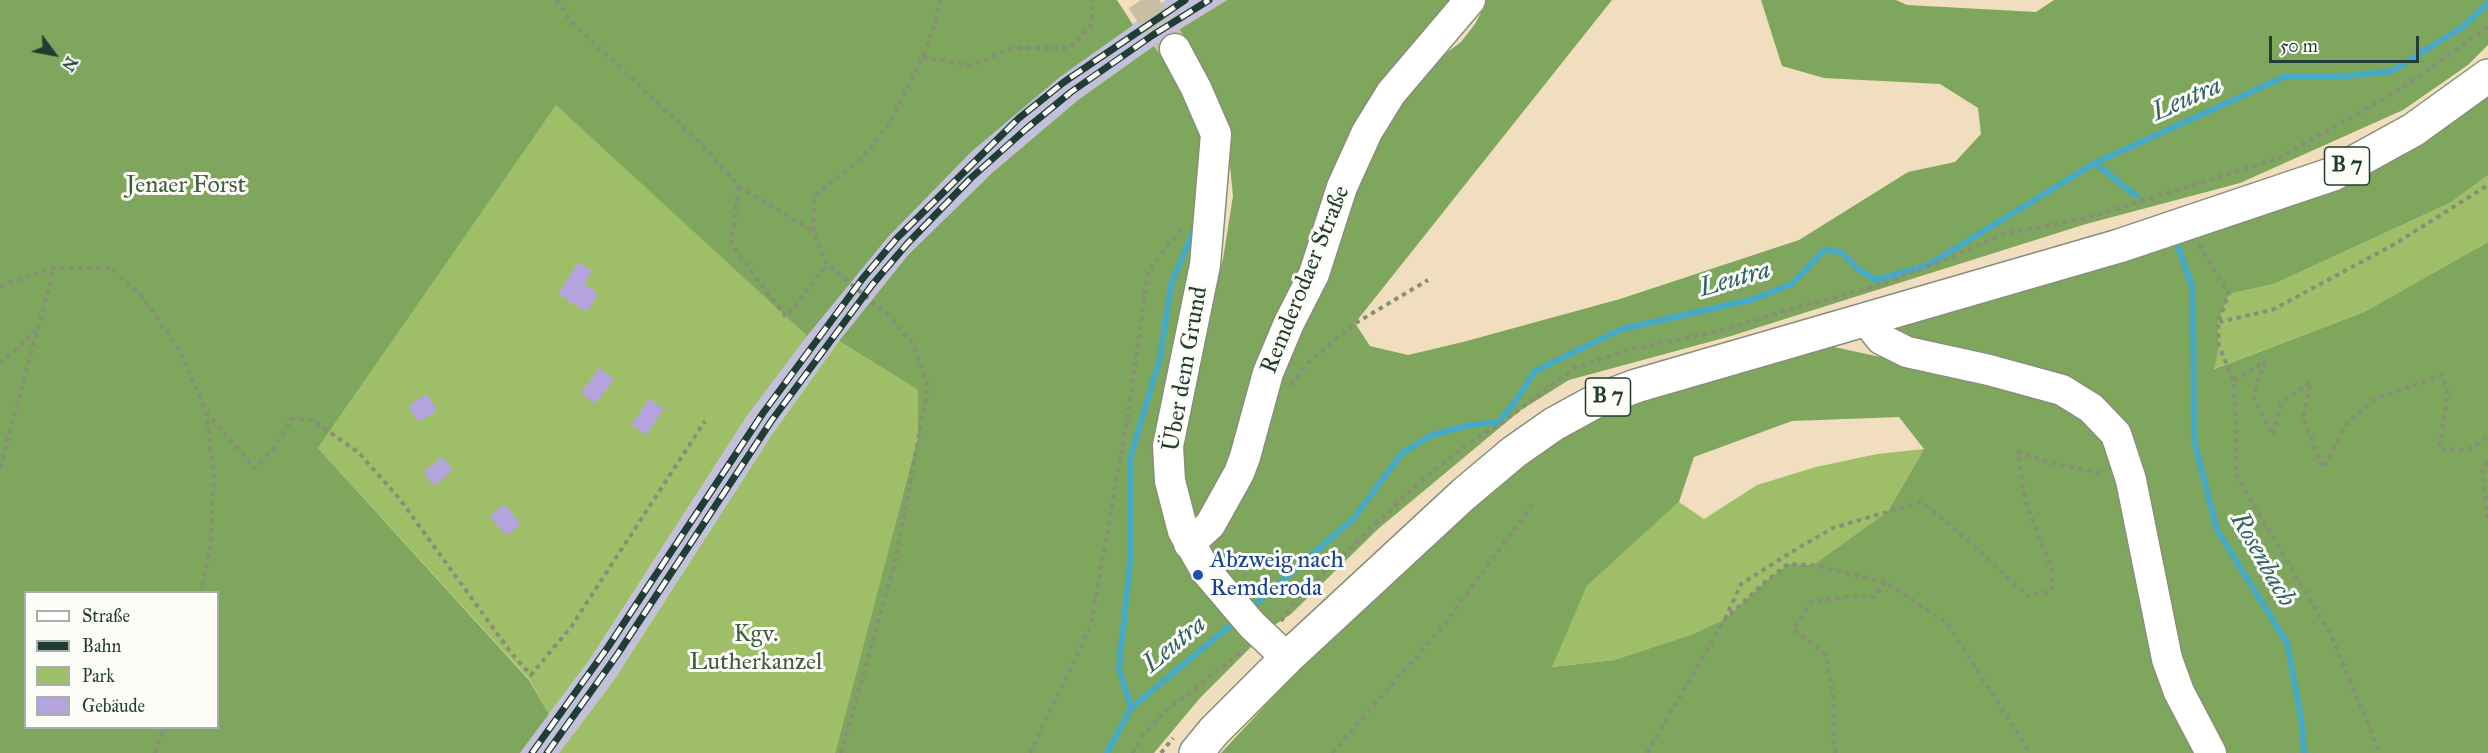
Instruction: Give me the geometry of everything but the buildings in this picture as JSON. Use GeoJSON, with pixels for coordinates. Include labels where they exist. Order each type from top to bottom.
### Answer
{"type":"FeatureCollection","features":[{"type":"Feature","properties":{"kind":"main road","name":"B 7"},"geometry":{"type":"LineString","coordinates":[[1196,753],[1214,731],[1287,658],[1464,494],[1514,452],[1554,424],[1596,401],[1636,386],[2119,246],[2333,174],[2413,130],[2488,76]]}},
{"type":"Feature","properties":{"kind":"street","name":"Remderodaer Straße"},"geometry":{"type":"LineString","coordinates":[[1189,544],[1210,525],[1239,472],[1268,373],[1289,323],[1314,274],[1342,188],[1367,132],[1391,93],[1470,0]]}},
{"type":"Feature","properties":{"kind":"street","name":"Über dem Grund"},"geometry":{"type":"LineString","coordinates":[[1175,49],[1196,88],[1216,134],[1205,265],[1168,446],[1170,481],[1175,505],[1189,544],[1218,586],[1252,625],[1287,658]]}},
{"type":"Feature","properties":{"kind":"street"},"geometry":{"type":"LineString","coordinates":[[1865,320],[1881,339],[1907,352],[2062,390],[2077,397],[2104,419],[2116,434],[2131,480],[2167,659],[2180,692],[2211,753]]}},
{"type":"Feature","properties":{"kind":"path"},"geometry":{"type":"LineString","coordinates":[[556,0],[572,22],[704,147],[739,187],[813,232]]}},
{"type":"Feature","properties":{"kind":"path"},"geometry":{"type":"LineString","coordinates":[[841,753],[895,562],[928,387],[912,344],[889,316],[827,264],[813,232],[814,197],[865,155],[891,120],[923,57],[940,0]]}},
{"type":"Feature","properties":{"kind":"path"},"geometry":{"type":"LineString","coordinates":[[923,57],[971,66],[1011,48],[1070,48],[1092,24],[1093,0]]}},
{"type":"Feature","properties":{"kind":"path"},"geometry":{"type":"LineString","coordinates":[[2218,322],[2272,310],[2395,244],[2488,184]]}},
{"type":"Feature","properties":{"kind":"path"},"geometry":{"type":"LineString","coordinates":[[739,187],[731,244],[786,317],[827,264]]}},
{"type":"Feature","properties":{"kind":"path"},"geometry":{"type":"LineString","coordinates":[[2190,222],[2199,245],[2229,294],[2218,322],[2219,346],[2234,381],[2236,477],[2331,635],[2380,753]]}},
{"type":"Feature","properties":{"kind":"path"},"geometry":{"type":"LineString","coordinates":[[1030,753],[1091,625],[1128,414],[1148,271],[1184,225]]}},
{"type":"Feature","properties":{"kind":"path"},"geometry":{"type":"LineString","coordinates":[[0,286],[54,268],[111,268],[141,295],[179,349],[206,412],[214,477],[210,549],[201,591]]}},
{"type":"Feature","properties":{"kind":"path"},"geometry":{"type":"LineString","coordinates":[[0,468],[54,268]]}},
{"type":"Feature","properties":{"kind":"path"},"geometry":{"type":"LineString","coordinates":[[1287,391],[1308,363],[1354,324],[1428,280]]}},
{"type":"Feature","properties":{"kind":"path"},"geometry":{"type":"LineString","coordinates":[[0,363],[37,331]]}},
{"type":"Feature","properties":{"kind":"path"},"geometry":{"type":"LineString","coordinates":[[2234,381],[2265,362],[2253,395],[2273,435],[2282,402],[2311,382],[2303,418],[2323,468],[2345,426],[2373,400],[2442,375],[2448,393],[2439,448],[2467,450],[2488,437]]}},
{"type":"Feature","properties":{"kind":"path"},"geometry":{"type":"LineString","coordinates":[[206,412],[255,468],[275,447],[291,419],[311,419],[358,452],[399,498],[512,654],[531,675],[571,627],[705,421]]}},
{"type":"Feature","properties":{"kind":"path"},"geometry":{"type":"LineString","coordinates":[[1647,753],[1725,619],[1741,584],[1833,528],[1920,502],[1952,525],[2028,596],[2052,591],[2052,570],[2025,501],[2018,452],[2052,463],[2131,480]]}},
{"type":"Feature","properties":{"kind":"path"},"geometry":{"type":"LineString","coordinates":[[2488,463],[2482,468],[2488,522]]}},
{"type":"Feature","properties":{"kind":"path"},"geometry":{"type":"LineString","coordinates":[[1332,753],[1443,626],[1532,506]]}},
{"type":"Feature","properties":{"kind":"path"},"geometry":{"type":"LineString","coordinates":[[1725,619],[1788,564],[1813,565],[1885,582],[1947,623],[2030,753]]}},
{"type":"Feature","properties":{"kind":"path"},"geometry":{"type":"LineString","coordinates":[[1836,753],[1833,744],[1833,693],[1826,655],[1793,629],[1811,602],[1844,597],[1876,597],[1885,582]]}},
{"type":"Feature","properties":{"kind":"path"},"geometry":{"type":"LineString","coordinates":[[155,753],[164,729]]}},
{"type":"Feature","properties":{"kind":"shaded area"},"geometry":{"type":"Polygon","coordinates":[[[1166,0],[1227,0],[1172,34],[1078,100],[992,173],[908,255],[839,341],[773,433],[614,680],[559,753],[520,753],[590,659],[747,416],[819,319],[888,237],[971,151],[1060,77],[1166,0]]]}},
{"type":"Feature","properties":{"kind":"green space","name":"Jenaer Forst"},"geometry":{"type":"Polygon","coordinates":[[[0,0],[1117,0],[1133,25],[1060,77],[971,152],[888,237],[807,336],[556,105],[318,448],[529,680],[549,714],[520,753],[0,753],[0,0]]]}},
{"type":"Feature","properties":{"kind":"green space"},"geometry":{"type":"Polygon","coordinates":[[[1227,0],[1465,0],[1412,63],[1247,437],[1194,525],[1176,457],[1209,310],[1223,259],[1233,196],[1225,144],[1207,101],[1172,34],[1227,0]]]}},
{"type":"Feature","properties":{"kind":"green space"},"geometry":{"type":"Polygon","coordinates":[[[1485,0],[1612,0],[1355,323],[1370,346],[1408,355],[1463,342],[1620,299],[1799,240],[1908,172],[1955,162],[1981,134],[1978,108],[1940,84],[1824,78],[1782,66],[1761,0],[1896,0],[1907,5],[2036,12],[2054,0],[2488,0],[2488,45],[2468,65],[2403,110],[2240,183],[2086,224],[1731,336],[1569,380],[1521,410],[1378,529],[1291,614],[1273,626],[1248,607],[1208,547],[1370,134],[1441,57],[1461,42],[1475,24],[1485,5],[1485,0]]]}},
{"type":"Feature","properties":{"kind":"green space"},"geometry":{"type":"Polygon","coordinates":[[[1154,46],[1180,81],[1201,137],[1191,264],[1156,478],[1255,643],[1200,698],[1154,753],[835,753],[918,437],[918,390],[839,341],[908,255],[992,173],[1078,100],[1154,46]]]}},
{"type":"Feature","properties":{"kind":"green space"},"geometry":{"type":"Polygon","coordinates":[[[2488,88],[2488,175],[2450,203],[2274,284],[2229,294],[2218,322],[2219,346],[2214,369],[2364,312],[2488,242],[2488,753],[1221,753],[1299,669],[1424,546],[1530,456],[1582,423],[1640,395],[1834,347],[1922,366],[1924,346],[1887,327],[2119,254],[2488,88]],[[1899,417],[1792,421],[1694,457],[1679,502],[1587,586],[1552,667],[1614,660],[1693,634],[1725,619],[1788,564],[1813,565],[1888,511],[1924,449],[1899,417]]]}},
{"type":"Feature","properties":{"kind":"green space"},"geometry":{"type":"Polygon","coordinates":[[[556,104],[807,336],[747,416],[590,659],[549,714],[529,679],[318,448],[556,104]]]}},
{"type":"Feature","properties":{"kind":"green space"},"geometry":{"type":"Polygon","coordinates":[[[2488,175],[2488,242],[2364,312],[2213,369],[2219,346],[2218,322],[2229,294],[2274,284],[2450,203],[2488,175]]]}},
{"type":"Feature","properties":{"kind":"green space","name":"Kgv. Lutherkanzel"},"geometry":{"type":"Polygon","coordinates":[[[839,341],[918,390],[918,437],[835,753],[559,753],[614,680],[773,433],[839,341]]]}},
{"type":"Feature","properties":{"kind":"green space"},"geometry":{"type":"Polygon","coordinates":[[[1924,449],[1888,511],[1813,565],[1788,564],[1725,619],[1693,634],[1614,660],[1551,667],[1587,586],[1679,502],[1704,519],[1757,485],[1816,467],[1877,454],[1924,449]]]}},
{"type":"Feature","properties":{"kind":"waterway","name":"Leutra"},"geometry":{"type":"LineString","coordinates":[[1249,610],[1354,518],[1402,453],[1432,435],[1470,425],[1498,422],[1515,402],[1535,371],[1622,329],[1754,299],[1792,284],[1824,250],[1841,252],[1858,269],[1876,280],[1928,265],[2095,163],[2284,77],[2347,76],[2392,71],[2464,26],[2488,3]]}},
{"type":"Feature","properties":{"kind":"waterway","name":"Rosenbach"},"geometry":{"type":"LineString","coordinates":[[2095,163],[2136,196]]}},
{"type":"Feature","properties":{"kind":"waterway"},"geometry":{"type":"LineString","coordinates":[[1131,708],[1119,668],[1130,563],[1130,459],[1160,358],[1171,285],[1195,227]]}},
{"type":"Feature","properties":{"kind":"waterway","name":"Rosenbach"},"geometry":{"type":"LineString","coordinates":[[2177,244],[2193,289],[2194,440],[2217,530],[2287,643],[2301,718],[2304,753]]}},
{"type":"Feature","properties":{"kind":"waterway","name":"Leutra"},"geometry":{"type":"LineString","coordinates":[[1107,753],[1131,708],[1237,620]]}},
{"type":"Feature","properties":{"kind":"tunnel"},"geometry":{"type":"LineString","coordinates":[[1141,0],[1175,49]]}},
{"type":"Feature","properties":{"kind":"railway"},"geometry":{"type":"LineString","coordinates":[[532,753],[608,647],[763,413],[863,278],[897,238],[1019,118],[1064,82],[1185,0]]}},
{"type":"Feature","properties":{"kind":"railway"},"geometry":{"type":"LineString","coordinates":[[547,753],[617,655],[772,420],[872,285],[907,244],[971,178],[1071,92],[1153,35],[1209,0]]}},
{"type":"Feature","properties":{"kind":"place","name":"Abzweig nach Remderoda"},"geometry":{"type":"Point","coordinates":[1198,575]}}]}
